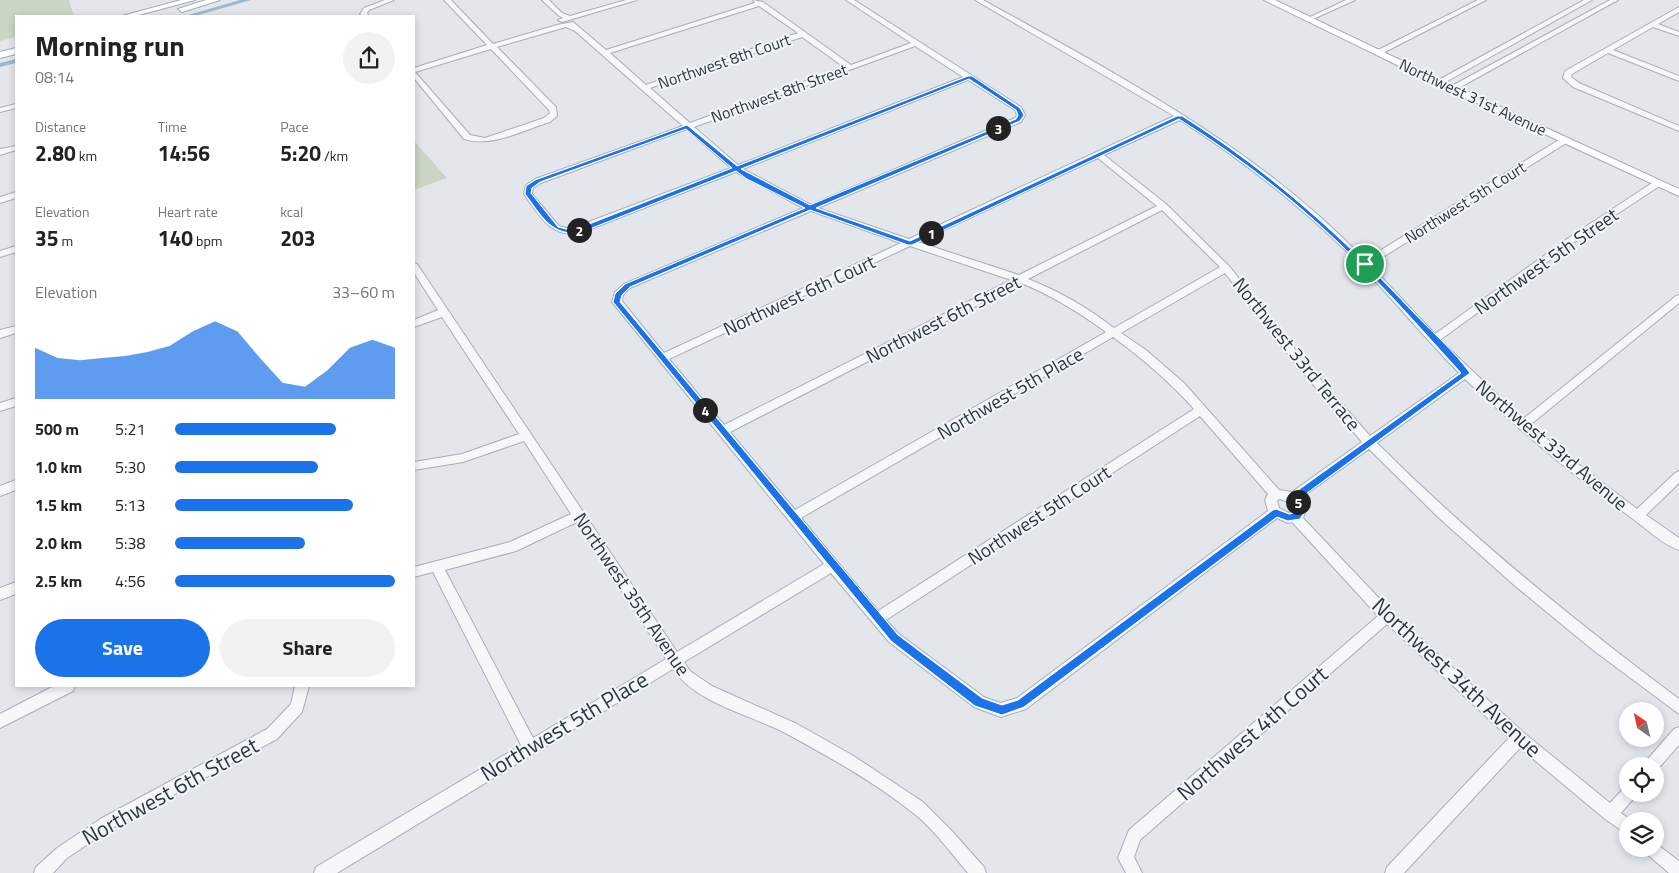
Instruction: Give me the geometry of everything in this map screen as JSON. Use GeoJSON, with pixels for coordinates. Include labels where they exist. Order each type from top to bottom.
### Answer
{"type":"FeatureCollection","features":[{"type":"Feature","properties":{"kind":"main road"},"geometry":{"type":"LineString","coordinates":[[130,15],[192,0]]}},
{"type":"Feature","properties":{"kind":"main road"},"geometry":{"type":"LineString","coordinates":[[186,8],[207,0]]}},
{"type":"Feature","properties":{"kind":"main road"},"geometry":{"type":"LineString","coordinates":[[156,15],[216,0]]}},
{"type":"Feature","properties":{"kind":"main road","name":"Northwest 31st Avenue"},"geometry":{"type":"LineString","coordinates":[[1268,0],[1439,82],[1679,193]]}},
{"type":"Feature","properties":{"kind":"main road"},"geometry":{"type":"LineString","coordinates":[[0,48],[15,44]]}},
{"type":"Feature","properties":{"kind":"main road"},"geometry":{"type":"LineString","coordinates":[[0,55],[15,51]]}},
{"type":"Feature","properties":{"kind":"street"},"geometry":{"type":"LineString","coordinates":[[366,12],[391,0]]}},
{"type":"Feature","properties":{"kind":"street"},"geometry":{"type":"LineString","coordinates":[[415,75],[467,137],[476,140],[486,140],[547,120],[554,114],[553,108],[447,0]]}},
{"type":"Feature","properties":{"kind":"street"},"geometry":{"type":"LineString","coordinates":[[545,0],[687,126],[749,177],[810,208],[1020,279],[1070,303],[1116,332],[1161,368],[1202,410],[1276,495]]}},
{"type":"Feature","properties":{"kind":"street"},"geometry":{"type":"LineString","coordinates":[[415,70],[634,0]]}},
{"type":"Feature","properties":{"kind":"street"},"geometry":{"type":"LineString","coordinates":[[850,0],[1018,109],[1021,115],[1018,120],[627,286],[618,294],[617,302],[793,517],[894,638],[978,702],[1002,710],[1021,704],[1276,512]]}},
{"type":"Feature","properties":{"kind":"street","name":"Northwest 33rd Avenue"},"geometry":{"type":"LineString","coordinates":[[978,0],[1101,69],[1180,117],[1223,144],[1284,191],[1365,264],[1466,373],[1523,425],[1637,516],[1679,545]]}},
{"type":"Feature","properties":{"kind":"street"},"geometry":{"type":"LineString","coordinates":[[1309,19],[1352,0]]}},
{"type":"Feature","properties":{"kind":"street"},"geometry":{"type":"LineString","coordinates":[[1378,52],[1483,0]]}},
{"type":"Feature","properties":{"kind":"street"},"geometry":{"type":"LineString","coordinates":[[1439,82],[1589,0]]}},
{"type":"Feature","properties":{"kind":"street"},"geometry":{"type":"LineString","coordinates":[[1452,88],[1615,0]]}},
{"type":"Feature","properties":{"kind":"street"},"geometry":{"type":"LineString","coordinates":[[604,53],[758,2],[849,67]]}},
{"type":"Feature","properties":{"kind":"street"},"geometry":{"type":"LineString","coordinates":[[1679,9],[1568,74],[1567,78],[1576,85],[1679,129]]}},
{"type":"Feature","properties":{"kind":"street"},"geometry":{"type":"LineString","coordinates":[[1653,25],[1679,34]]}},
{"type":"Feature","properties":{"kind":"street","name":"Northwest 8th Court"},"geometry":{"type":"LineString","coordinates":[[644,88],[803,34]]}},
{"type":"Feature","properties":{"kind":"street","name":"Northwest 8th Street"},"geometry":{"type":"LineString","coordinates":[[737,169],[580,230],[570,232],[556,228],[528,194],[528,187],[538,181],[917,43]]}},
{"type":"Feature","properties":{"kind":"street"},"geometry":{"type":"LineString","coordinates":[[1609,51],[1679,79]]}},
{"type":"Feature","properties":{"kind":"street"},"geometry":{"type":"LineString","coordinates":[[737,169],[970,77]]}},
{"type":"Feature","properties":{"kind":"street"},"geometry":{"type":"LineString","coordinates":[[0,110],[15,106]]}},
{"type":"Feature","properties":{"kind":"street","name":"Northwest 6th Court"},"geometry":{"type":"LineString","coordinates":[[662,358],[1180,117]]}},
{"type":"Feature","properties":{"kind":"street","name":"Northwest 5th Court"},"geometry":{"type":"LineString","coordinates":[[1365,264],[1565,140]]}},
{"type":"Feature","properties":{"kind":"street"},"geometry":{"type":"LineString","coordinates":[[0,152],[15,148]]}},
{"type":"Feature","properties":{"kind":"street","name":"Northwest 33rd Terrace"},"geometry":{"type":"LineString","coordinates":[[1098,155],[1163,206],[1195,234],[1226,268],[1322,389],[1370,442],[1425,497],[1546,604],[1679,707]]}},
{"type":"Feature","properties":{"kind":"street","name":"Northwest 5th Street"},"geometry":{"type":"LineString","coordinates":[[1434,340],[1573,240],[1658,183]]}},
{"type":"Feature","properties":{"kind":"street"},"geometry":{"type":"LineString","coordinates":[[0,200],[15,195]]}},
{"type":"Feature","properties":{"kind":"street","name":"Northwest 6th Street"},"geometry":{"type":"LineString","coordinates":[[723,431],[1163,206]]}},
{"type":"Feature","properties":{"kind":"street"},"geometry":{"type":"LineString","coordinates":[[0,254],[15,249]]}},
{"type":"Feature","properties":{"kind":"street","name":"Northwest 35th Avenue"},"geometry":{"type":"LineString","coordinates":[[415,268],[685,676],[707,691],[800,734],[847,760],[910,802],[946,834],[978,873]]}},
{"type":"Feature","properties":{"kind":"street","name":"Northwest 5th Place"},"geometry":{"type":"LineString","coordinates":[[793,517],[1226,268]]}},
{"type":"Feature","properties":{"kind":"street"},"geometry":{"type":"LineString","coordinates":[[1523,425],[1679,298]]}},
{"type":"Feature","properties":{"kind":"street"},"geometry":{"type":"LineString","coordinates":[[415,324],[444,312]]}},
{"type":"Feature","properties":{"kind":"street"},"geometry":{"type":"LineString","coordinates":[[0,334],[15,330]]}},
{"type":"Feature","properties":{"kind":"street"},"geometry":{"type":"LineString","coordinates":[[1293,498],[1466,373]]}},
{"type":"Feature","properties":{"kind":"street"},"geometry":{"type":"LineString","coordinates":[[0,407],[15,402]]}},
{"type":"Feature","properties":{"kind":"street","name":"Northwest 5th Court"},"geometry":{"type":"LineString","coordinates":[[878,619],[1202,410]]}},
{"type":"Feature","properties":{"kind":"street"},"geometry":{"type":"LineString","coordinates":[[415,466],[463,458],[526,436]]}},
{"type":"Feature","properties":{"kind":"street"},"geometry":{"type":"LineString","coordinates":[[1637,516],[1679,476]]}},
{"type":"Feature","properties":{"kind":"street"},"geometry":{"type":"LineString","coordinates":[[0,491],[15,485]]}},
{"type":"Feature","properties":{"kind":"street"},"geometry":{"type":"LineString","coordinates":[[1285,494],[1293,498],[1301,507],[1300,514],[1295,517],[1288,518],[1276,512],[1270,504],[1272,497],[1276,495],[1285,494]]}},
{"type":"Feature","properties":{"kind":"street"},"geometry":{"type":"LineString","coordinates":[[415,572],[512,547],[579,516]]}},
{"type":"Feature","properties":{"kind":"street","name":"Northwest 34th Avenue"},"geometry":{"type":"LineString","coordinates":[[1295,517],[1387,616],[1519,738],[1619,821]]}},
{"type":"Feature","properties":{"kind":"street","name":"Northwest 5th Place"},"geometry":{"type":"LineString","coordinates":[[322,873],[833,565]]}},
{"type":"Feature","properties":{"kind":"street"},"geometry":{"type":"LineString","coordinates":[[437,567],[530,747]]}},
{"type":"Feature","properties":{"kind":"street"},"geometry":{"type":"LineString","coordinates":[[0,594],[15,588]]}},
{"type":"Feature","properties":{"kind":"street","name":"Northwest 4th Court"},"geometry":{"type":"LineString","coordinates":[[1134,873],[1126,858],[1134,835],[1387,616]]}},
{"type":"Feature","properties":{"kind":"street"},"geometry":{"type":"LineString","coordinates":[[0,721],[66,687]]}},
{"type":"Feature","properties":{"kind":"street","name":"Northwest 6th Street"},"geometry":{"type":"LineString","coordinates":[[42,873],[62,853],[107,824],[272,734],[297,708],[302,687]]}},
{"type":"Feature","properties":{"kind":"street"},"geometry":{"type":"LineString","coordinates":[[1659,757],[1679,734]]}},
{"type":"Feature","properties":{"kind":"street"},"geometry":{"type":"LineString","coordinates":[[1394,873],[1519,738]]}},
{"type":"Feature","properties":{"kind":"street"},"geometry":{"type":"LineString","coordinates":[[1610,814],[1621,802]]}},
{"type":"Feature","properties":{"kind":"street"},"geometry":{"type":"LineString","coordinates":[[1662,857],[1679,871]]}},
{"type":"Feature","properties":{"kind":"green space"},"geometry":{"type":"Polygon","coordinates":[[[0,0],[69,0],[74,15],[15,15],[15,37],[0,41],[0,0]]]}},
{"type":"Feature","properties":{"kind":"green space"},"geometry":{"type":"Polygon","coordinates":[[[415,142],[447,178],[415,190],[415,142]]]}},
{"type":"Feature","properties":{"kind":"waterway"},"geometry":{"type":"LineString","coordinates":[[192,15],[248,0]]}},
{"type":"Feature","properties":{"kind":"waterway"},"geometry":{"type":"LineString","coordinates":[[0,65],[15,61]]}},
{"type":"Feature","properties":{"kind":"route"},"geometry":{"type":"LineString","coordinates":[[1365,264],[1284,191],[1223,144],[1180,117],[910,243],[810,208],[749,177],[737,169],[687,126],[538,181],[528,187],[528,194],[556,228],[570,232],[580,230],[737,169],[970,77],[1018,109],[1021,115],[1018,120],[815,206],[810,208],[802,211],[627,286],[618,294],[617,302],[894,638],[978,702],[1002,710],[1021,704],[1276,512],[1288,518],[1293,518],[1300,514],[1301,507],[1293,498],[1466,373],[1365,264]]}}]}
